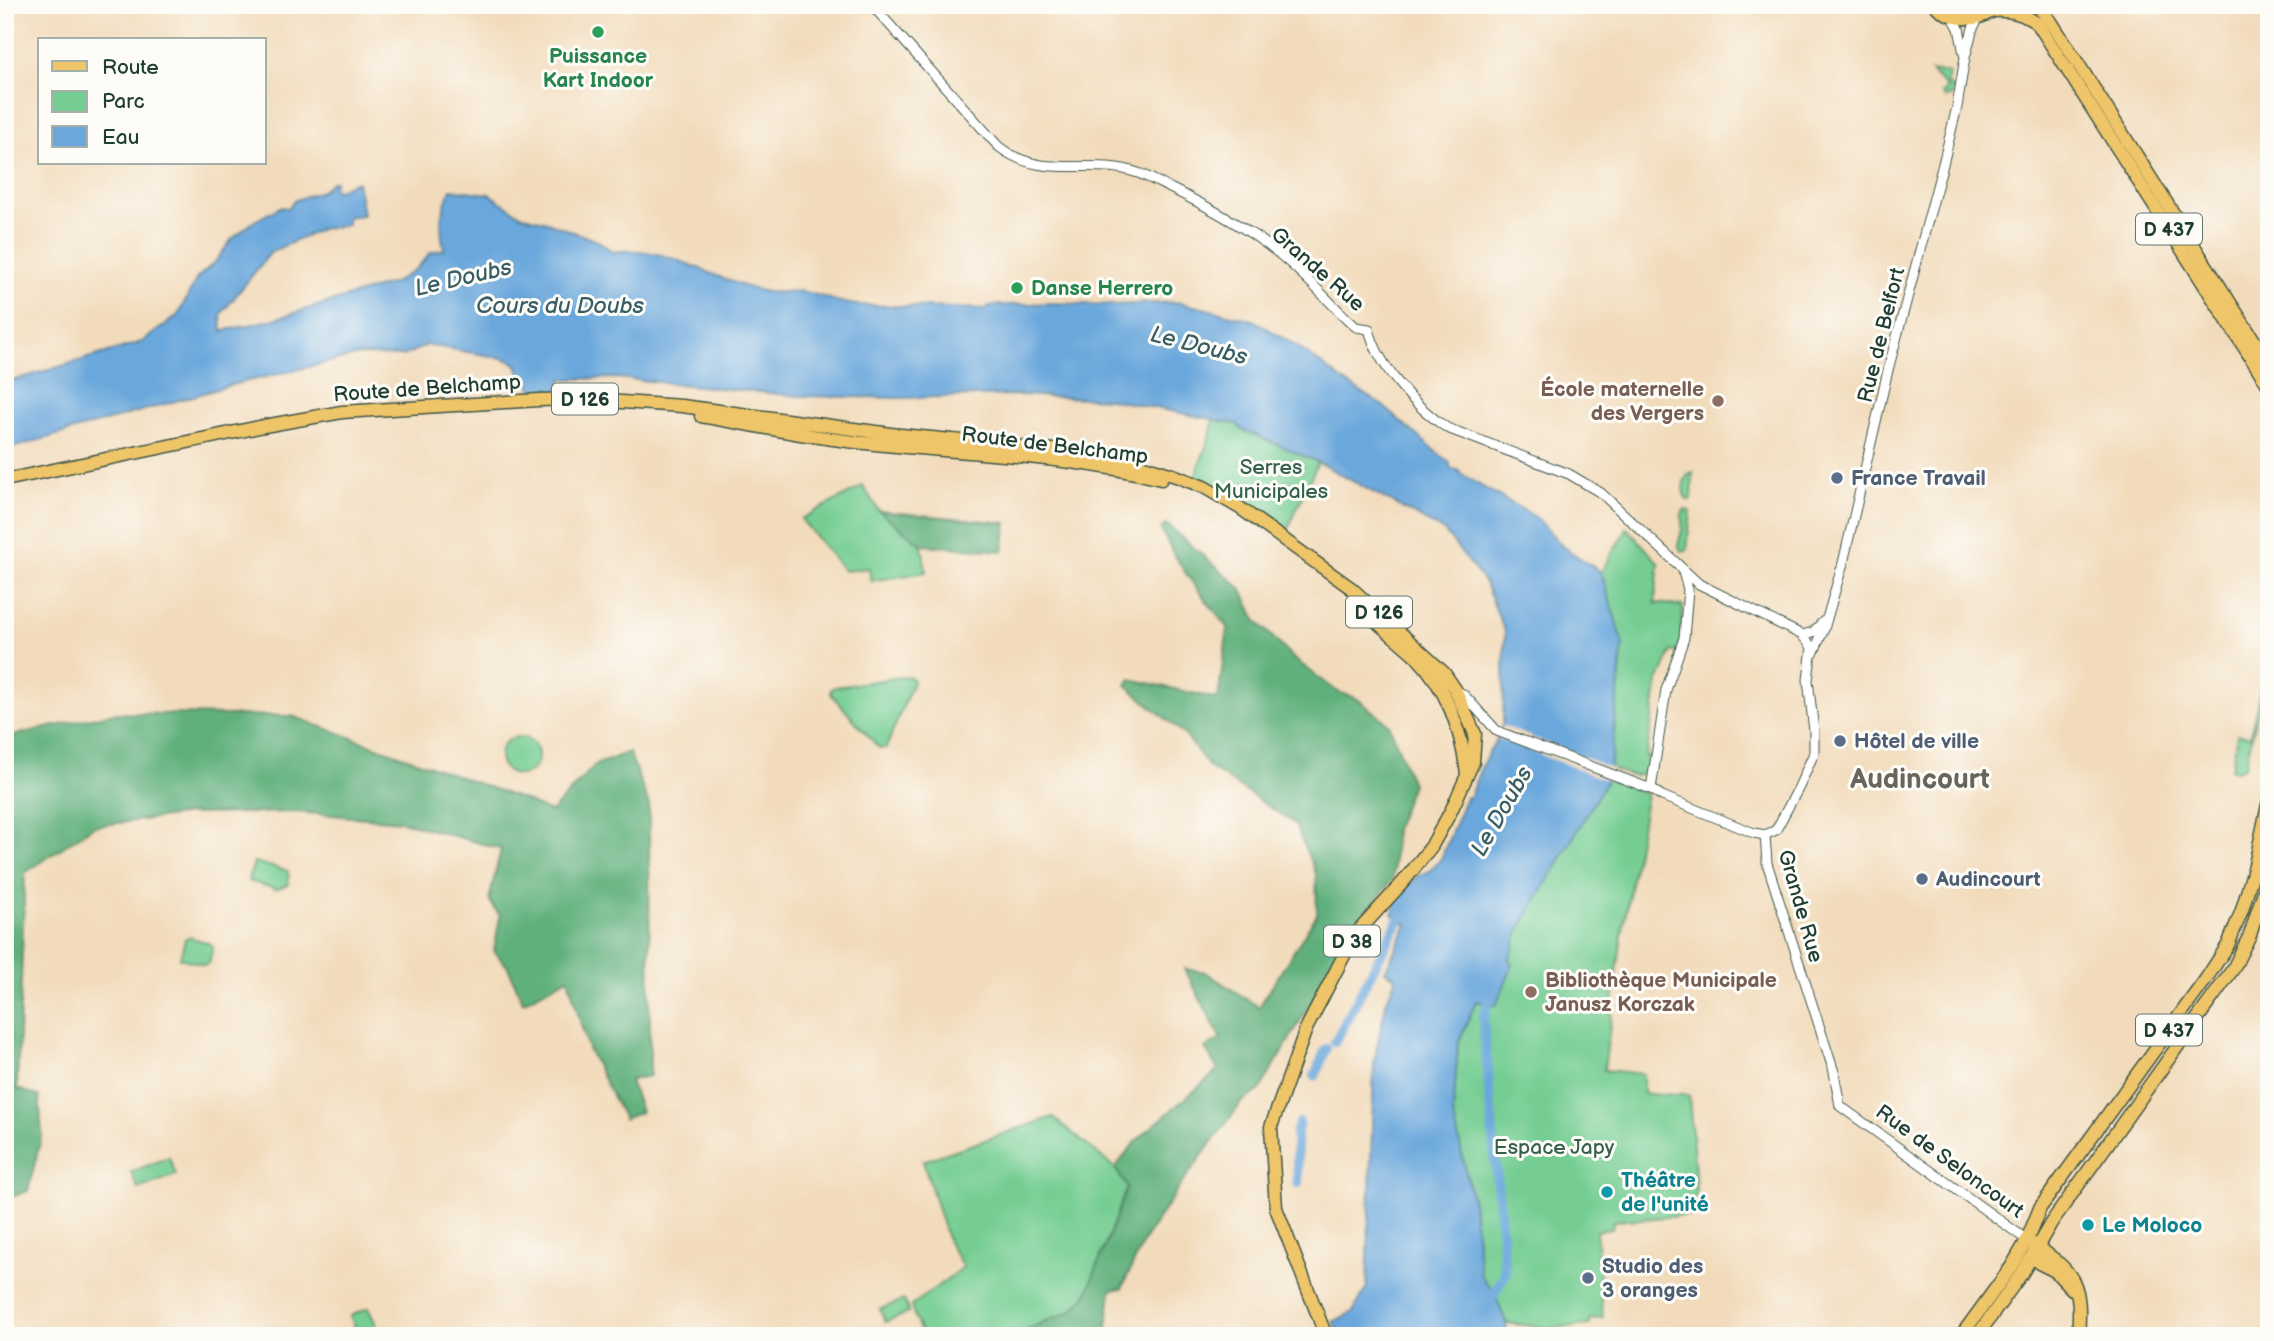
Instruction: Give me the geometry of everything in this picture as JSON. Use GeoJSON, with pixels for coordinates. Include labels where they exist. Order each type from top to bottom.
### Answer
{"type":"FeatureCollection","features":[{"type":"Feature","properties":{"kind":"main road"},"geometry":{"type":"LineString","coordinates":[[1935,5],[1952,16],[1966,19],[1979,18],[1997,8]]}},
{"type":"Feature","properties":{"kind":"main road","name":"D 437"},"geometry":{"type":"LineString","coordinates":[[2036,5],[2050,20],[2269,364]]}},
{"type":"Feature","properties":{"kind":"main road","name":"D 437"},"geometry":{"type":"LineString","coordinates":[[1997,8],[2025,15],[2038,24],[2269,386]]}},
{"type":"Feature","properties":{"kind":"main road","name":"Route de Belchamp"},"geometry":{"type":"LineString","coordinates":[[5,480],[342,412],[552,399],[682,406],[891,434],[1083,453],[1128,461],[1173,475],[1204,487],[1240,508],[1351,588],[1444,673],[1455,689],[1475,734]]}},
{"type":"Feature","properties":{"kind":"main road","name":"Route de Belchamp"},"geometry":{"type":"LineString","coordinates":[[5,488],[276,428],[338,417],[577,404],[668,411],[815,438],[1081,464],[1126,470],[1171,481],[1201,492],[1257,525],[1347,592],[1382,628],[1415,655]]}},
{"type":"Feature","properties":{"kind":"main road"},"geometry":{"type":"LineString","coordinates":[[1415,655],[1429,671],[1453,711],[1467,775]]}},
{"type":"Feature","properties":{"kind":"main road","name":"D 38"},"geometry":{"type":"LineString","coordinates":[[1326,1336],[1276,1208],[1271,1127],[1306,1028],[1354,936],[1431,847],[1473,762],[1475,734]]}},
{"type":"Feature","properties":{"kind":"main road","name":"D 437"},"geometry":{"type":"LineString","coordinates":[[1961,1336],[2012,1266],[2027,1240],[2040,1208],[2228,945],[2264,845],[2269,800]]}},
{"type":"Feature","properties":{"kind":"main road","name":"D 437"},"geometry":{"type":"LineString","coordinates":[[1977,1336],[2025,1268],[2051,1223],[2233,969],[2250,934],[2269,875]]}},
{"type":"Feature","properties":{"kind":"main road","name":"Rue de Seloncourt"},"geometry":{"type":"LineString","coordinates":[[2027,1240],[2068,1272],[2078,1291],[2081,1304],[2078,1336]]}},
{"type":"Feature","properties":{"kind":"main road"},"geometry":{"type":"LineString","coordinates":[[2038,1247],[2038,1259],[2042,1266]]}},
{"type":"Feature","properties":{"kind":"main road"},"geometry":{"type":"LineString","coordinates":[[2025,1268],[2042,1266],[2055,1272],[2074,1290],[2081,1304]]}},
{"type":"Feature","properties":{"kind":"street","name":"Grande Rue"},"geometry":{"type":"LineString","coordinates":[[872,5],[998,146],[1020,161],[1041,166],[1112,167],[1138,173],[1221,214],[1278,252],[1356,327],[1369,329],[1373,348],[1405,390],[1431,418],[1447,428],[1584,482],[1601,494],[1699,584],[1802,635],[1809,642],[1812,656],[1808,670],[1814,753],[1776,830],[1765,835],[1767,863],[1834,1072],[1839,1107]]}},
{"type":"Feature","properties":{"kind":"street","name":"Rue de Belfort"},"geometry":{"type":"LineString","coordinates":[[1952,16],[1959,28],[1965,57]]}},
{"type":"Feature","properties":{"kind":"street","name":"Rue de Belfort"},"geometry":{"type":"LineString","coordinates":[[1812,656],[1843,563],[1889,366],[1938,188],[1957,107],[1965,57],[1973,28],[1979,18]]}},
{"type":"Feature","properties":{"kind":"street"},"geometry":{"type":"LineString","coordinates":[[1651,789],[1666,690],[1682,646],[1688,589],[1683,572]]}},
{"type":"Feature","properties":{"kind":"street"},"geometry":{"type":"LineString","coordinates":[[1688,589],[1699,584]]}},
{"type":"Feature","properties":{"kind":"street"},"geometry":{"type":"LineString","coordinates":[[1802,635],[1813,632],[1824,624]]}},
{"type":"Feature","properties":{"kind":"street","name":"Route de Belchamp"},"geometry":{"type":"LineString","coordinates":[[1415,655],[1441,678],[1453,695],[1469,729],[1475,734]]}},
{"type":"Feature","properties":{"kind":"street"},"geometry":{"type":"LineString","coordinates":[[1455,689],[1465,696],[1497,731],[1651,789],[1662,796],[1754,833],[1765,835]]}},
{"type":"Feature","properties":{"kind":"street"},"geometry":{"type":"LineString","coordinates":[[1475,734],[1497,731]]}},
{"type":"Feature","properties":{"kind":"street","name":"Rue de Seloncourt"},"geometry":{"type":"LineString","coordinates":[[1839,1107],[2027,1240]]}},
{"type":"Feature","properties":{"kind":"green space"},"geometry":{"type":"Polygon","coordinates":[[[1931,72],[1949,74],[1947,84],[1954,89],[1952,96],[1946,98],[1942,93],[1947,88],[1931,72]]]}},
{"type":"Feature","properties":{"kind":"green space","name":"Serres Municipales"},"geometry":{"type":"Polygon","coordinates":[[[1213,419],[1237,424],[1241,429],[1318,462],[1286,533],[1240,500],[1195,477],[1211,433],[1213,419]]]}},
{"type":"Feature","properties":{"kind":"green space"},"geometry":{"type":"Polygon","coordinates":[[[1693,472],[1692,500],[1687,500],[1684,484],[1693,472]]]}},
{"type":"Feature","properties":{"kind":"green space"},"geometry":{"type":"Polygon","coordinates":[[[863,486],[879,511],[922,545],[926,572],[871,581],[869,568],[844,571],[801,519],[863,486]]]}},
{"type":"Feature","properties":{"kind":"green space"},"geometry":{"type":"Polygon","coordinates":[[[1684,510],[1691,511],[1687,551],[1682,551],[1678,545],[1684,510]]]}},
{"type":"Feature","properties":{"kind":"green space"},"geometry":{"type":"Polygon","coordinates":[[[879,511],[1007,523],[1003,551],[922,545],[879,511]]]}},
{"type":"Feature","properties":{"kind":"green space"},"geometry":{"type":"Polygon","coordinates":[[[1166,524],[1241,588],[1256,620],[1293,658],[1338,692],[1356,698],[1389,724],[1412,784],[1395,829],[1393,878],[1349,937],[1260,1090],[1242,1102],[1184,1180],[1143,1242],[1122,1288],[1111,1290],[1107,1328],[1094,1336],[1017,1336],[1070,1312],[1086,1296],[1127,1187],[1115,1168],[1136,1141],[1218,1070],[1205,1048],[1221,1039],[1185,969],[1205,972],[1259,1007],[1317,914],[1316,874],[1295,824],[1209,767],[1186,736],[1126,685],[1131,679],[1218,699],[1228,627],[1175,556],[1161,529],[1166,524]]]}},
{"type":"Feature","properties":{"kind":"green space"},"geometry":{"type":"Polygon","coordinates":[[[1627,528],[1659,563],[1655,603],[1683,606],[1682,636],[1678,651],[1671,652],[1658,681],[1646,758],[1653,755],[1651,764],[1647,771],[1638,776],[1610,768],[1623,644],[1601,572],[1627,528]]]}},
{"type":"Feature","properties":{"kind":"green space"},"geometry":{"type":"Polygon","coordinates":[[[2269,649],[2269,662],[2245,766],[2236,771],[2231,770],[2237,734],[2250,736],[2269,649]]]}},
{"type":"Feature","properties":{"kind":"green space"},"geometry":{"type":"Polygon","coordinates":[[[908,676],[913,682],[886,748],[879,748],[831,694],[831,689],[835,687],[908,676]]]}},
{"type":"Feature","properties":{"kind":"green space"},"geometry":{"type":"Polygon","coordinates":[[[114,713],[292,716],[551,812],[595,765],[629,752],[649,805],[650,1076],[630,1080],[641,1112],[624,1119],[588,1049],[568,978],[523,1002],[508,967],[494,951],[500,916],[489,900],[501,849],[400,821],[295,812],[190,814],[94,826],[25,873],[17,1089],[39,1096],[42,1134],[28,1191],[5,1199],[5,739],[114,713]]]}},
{"type":"Feature","properties":{"kind":"green space"},"geometry":{"type":"Polygon","coordinates":[[[519,737],[533,742],[538,756],[533,770],[519,775],[505,770],[500,756],[505,742],[519,737]]]}},
{"type":"Feature","properties":{"kind":"green space","name":"Espace Japy"},"geometry":{"type":"Polygon","coordinates":[[[1606,778],[1647,794],[1622,935],[1604,1070],[1643,1074],[1643,1094],[1689,1095],[1696,1187],[1694,1215],[1613,1221],[1612,1229],[1596,1231],[1603,1318],[1590,1319],[1590,1325],[1550,1328],[1506,1323],[1495,1294],[1480,1275],[1473,1203],[1453,1114],[1458,1044],[1476,1001],[1496,1005],[1510,961],[1508,956],[1511,956],[1519,930],[1606,778]]]}},
{"type":"Feature","properties":{"kind":"green space"},"geometry":{"type":"Polygon","coordinates":[[[254,862],[288,871],[289,884],[276,889],[248,881],[254,862]]]}},
{"type":"Feature","properties":{"kind":"green space"},"geometry":{"type":"Polygon","coordinates":[[[189,937],[209,943],[213,947],[209,963],[204,965],[180,958],[185,939],[189,937]]]}},
{"type":"Feature","properties":{"kind":"green space"},"geometry":{"type":"Polygon","coordinates":[[[1053,1117],[1115,1168],[1127,1187],[1086,1296],[1070,1312],[1017,1336],[922,1336],[911,1306],[963,1267],[948,1242],[923,1161],[1053,1117]]]}},
{"type":"Feature","properties":{"kind":"green space"},"geometry":{"type":"Polygon","coordinates":[[[169,1157],[176,1175],[138,1189],[131,1172],[169,1157]]]}},
{"type":"Feature","properties":{"kind":"green space"},"geometry":{"type":"Polygon","coordinates":[[[904,1300],[909,1313],[885,1322],[880,1309],[904,1300]]]}},
{"type":"Feature","properties":{"kind":"green space"},"geometry":{"type":"Polygon","coordinates":[[[368,1308],[382,1336],[359,1336],[350,1316],[368,1308]]]}},
{"type":"Feature","properties":{"kind":"water","name":"Cours du Doubs"},"geometry":{"type":"Polygon","coordinates":[[[333,181],[336,191],[357,181],[363,215],[347,217],[347,225],[321,229],[271,252],[221,314],[222,331],[271,320],[396,282],[418,267],[430,253],[444,249],[442,218],[451,189],[489,194],[521,215],[600,242],[612,252],[632,251],[670,257],[743,286],[767,292],[805,292],[857,305],[987,309],[988,306],[1049,303],[1113,305],[1177,302],[1253,320],[1298,347],[1349,385],[1382,405],[1449,461],[1451,469],[1457,470],[1537,518],[1563,547],[1601,572],[1623,644],[1610,768],[1605,783],[1519,930],[1509,957],[1513,965],[1496,1005],[1476,1001],[1458,1044],[1453,1114],[1473,1203],[1480,1274],[1495,1294],[1506,1323],[1507,1336],[1340,1336],[1333,1322],[1353,1312],[1367,1287],[1374,1062],[1386,1003],[1396,977],[1385,971],[1407,924],[1392,914],[1397,899],[1416,877],[1431,870],[1441,859],[1466,797],[1469,798],[1503,722],[1505,632],[1485,583],[1444,531],[1318,462],[1241,429],[1237,424],[1109,399],[1017,395],[900,398],[799,396],[618,378],[562,379],[556,393],[534,391],[527,380],[522,382],[517,364],[503,358],[427,345],[403,356],[360,355],[235,384],[5,450],[5,383],[142,342],[178,315],[197,278],[215,262],[232,239],[253,222],[280,207],[289,208],[293,201],[321,191],[333,181]]]}},
{"type":"Feature","properties":{"kind":"pier"},"geometry":{"type":"Polygon","coordinates":[[[1503,726],[1613,769],[1609,781],[1498,738],[1503,726]]]}},
{"type":"Feature","properties":{"kind":"waterway"},"geometry":{"type":"LineString","coordinates":[[1335,1042],[1405,908]]}},
{"type":"Feature","properties":{"kind":"waterway"},"geometry":{"type":"LineString","coordinates":[[1488,1304],[1505,1274],[1483,1018],[1491,993]]}},
{"type":"Feature","properties":{"kind":"waterway"},"geometry":{"type":"LineString","coordinates":[[1315,1076],[1326,1049]]}},
{"type":"Feature","properties":{"kind":"waterway"},"geometry":{"type":"LineString","coordinates":[[1298,1183],[1296,1134],[1299,1123]]}},
{"type":"Feature","properties":{"kind":"place","name":"Puissance Kart Indoor"},"geometry":{"type":"Point","coordinates":[598,32]}},
{"type":"Feature","properties":{"kind":"place","name":"Danse Herrero"},"geometry":{"type":"Point","coordinates":[1017,288]}},
{"type":"Feature","properties":{"kind":"place","name":"École maternelle des Vergers"},"geometry":{"type":"Point","coordinates":[1718,401]}},
{"type":"Feature","properties":{"kind":"place","name":"France Travail"},"geometry":{"type":"Point","coordinates":[1837,478]}},
{"type":"Feature","properties":{"kind":"place","name":"Hôtel de ville"},"geometry":{"type":"Point","coordinates":[1840,741]}},
{"type":"Feature","properties":{"kind":"place","name":"Audincourt"},"geometry":{"type":"Point","coordinates":[1922,879]}},
{"type":"Feature","properties":{"kind":"place","name":"Bibliothèque Municipale Janusz Korczak"},"geometry":{"type":"Point","coordinates":[1531,992]}},
{"type":"Feature","properties":{"kind":"place","name":"Théâtre de l'unité"},"geometry":{"type":"Point","coordinates":[1607,1192]}},
{"type":"Feature","properties":{"kind":"place","name":"Le Moloco"},"geometry":{"type":"Point","coordinates":[2088,1225]}},
{"type":"Feature","properties":{"kind":"place","name":"Studio des 3 oranges"},"geometry":{"type":"Point","coordinates":[1588,1278]}},
{"type":"Feature","properties":{"kind":"district","name":"Audincourt"},"geometry":{"type":"Point","coordinates":[1920,778]}},
{"type":"Feature","properties":{"kind":"water label","name":"Le Doubs"},"geometry":{"type":"Point","coordinates":[463,277]}},
{"type":"Feature","properties":{"kind":"water label","name":"Le Doubs"},"geometry":{"type":"Point","coordinates":[1199,345]}},
{"type":"Feature","properties":{"kind":"water label","name":"Le Doubs"},"geometry":{"type":"Point","coordinates":[1501,811]}}]}
